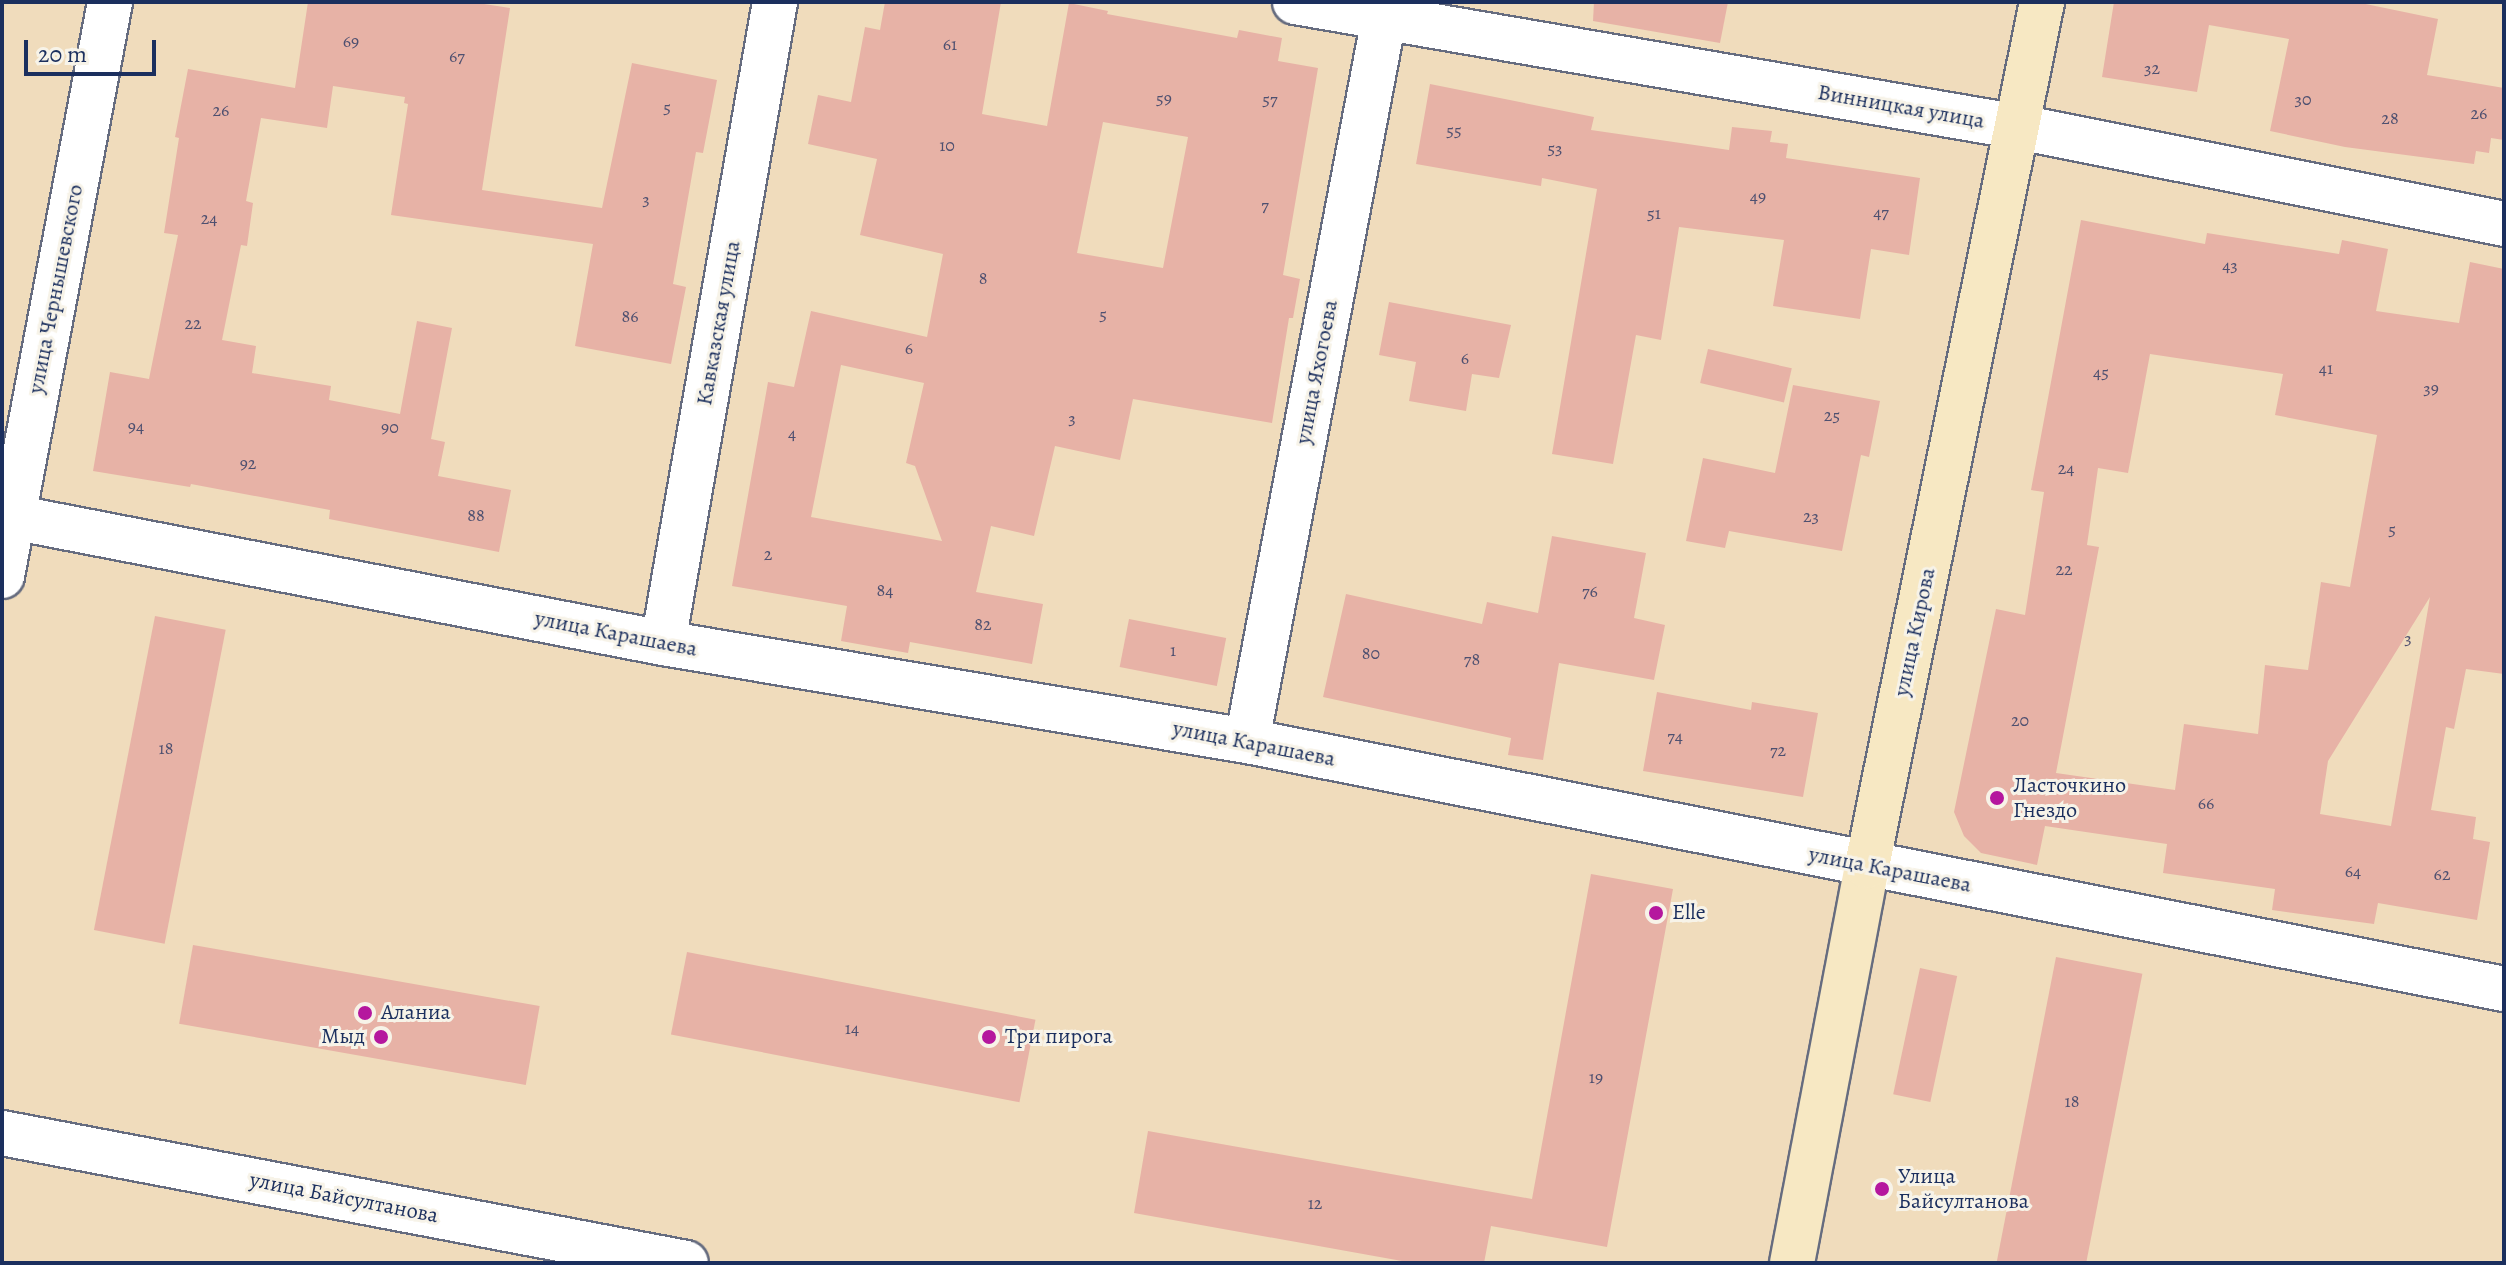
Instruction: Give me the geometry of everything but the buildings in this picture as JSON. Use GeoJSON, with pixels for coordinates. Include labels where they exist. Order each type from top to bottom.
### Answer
{"type":"FeatureCollection","features":[{"type":"Feature","properties":{"kind":"main road","name":"улица Кирова"},"geometry":{"type":"LineString","coordinates":[[1792,1263],[1867,866],[2042,2]]}},
{"type":"Feature","properties":{"kind":"street","name":"улица Чернышевского"},"geometry":{"type":"LineString","coordinates":[[2,576],[8,516],[110,2]]}},
{"type":"Feature","properties":{"kind":"street","name":"Кавказская улица"},"geometry":{"type":"LineString","coordinates":[[663,643],[775,2]]}},
{"type":"Feature","properties":{"kind":"street","name":"Винницкая улица"},"geometry":{"type":"LineString","coordinates":[[1295,2],[1385,10],[2019,127],[2504,224]]}},
{"type":"Feature","properties":{"kind":"street","name":"улица Яхогоева"},"geometry":{"type":"LineString","coordinates":[[1247,741],[1385,10]]}},
{"type":"Feature","properties":{"kind":"street","name":"улица Карашаева"},"geometry":{"type":"LineString","coordinates":[[8,516],[663,643],[1247,741],[1867,866],[2504,989]]}},
{"type":"Feature","properties":{"kind":"street","name":"улица Байсултанова"},"geometry":{"type":"LineString","coordinates":[[2,1133],[686,1263]]}},
{"type":"Feature","properties":{"kind":"place","name":"Ласточкино Гнездо"},"geometry":{"type":"Point","coordinates":[1997,798]}},
{"type":"Feature","properties":{"kind":"place","name":"Elle"},"geometry":{"type":"Point","coordinates":[1656,913]}},
{"type":"Feature","properties":{"kind":"place","name":"Аланиа"},"geometry":{"type":"Point","coordinates":[365,1013]}},
{"type":"Feature","properties":{"kind":"place","name":"Мыд"},"geometry":{"type":"Point","coordinates":[381,1037]}},
{"type":"Feature","properties":{"kind":"place","name":"Три пирога"},"geometry":{"type":"Point","coordinates":[989,1037]}},
{"type":"Feature","properties":{"kind":"place","name":"Улица Байсултанова"},"geometry":{"type":"Point","coordinates":[1882,1189]}}]}
